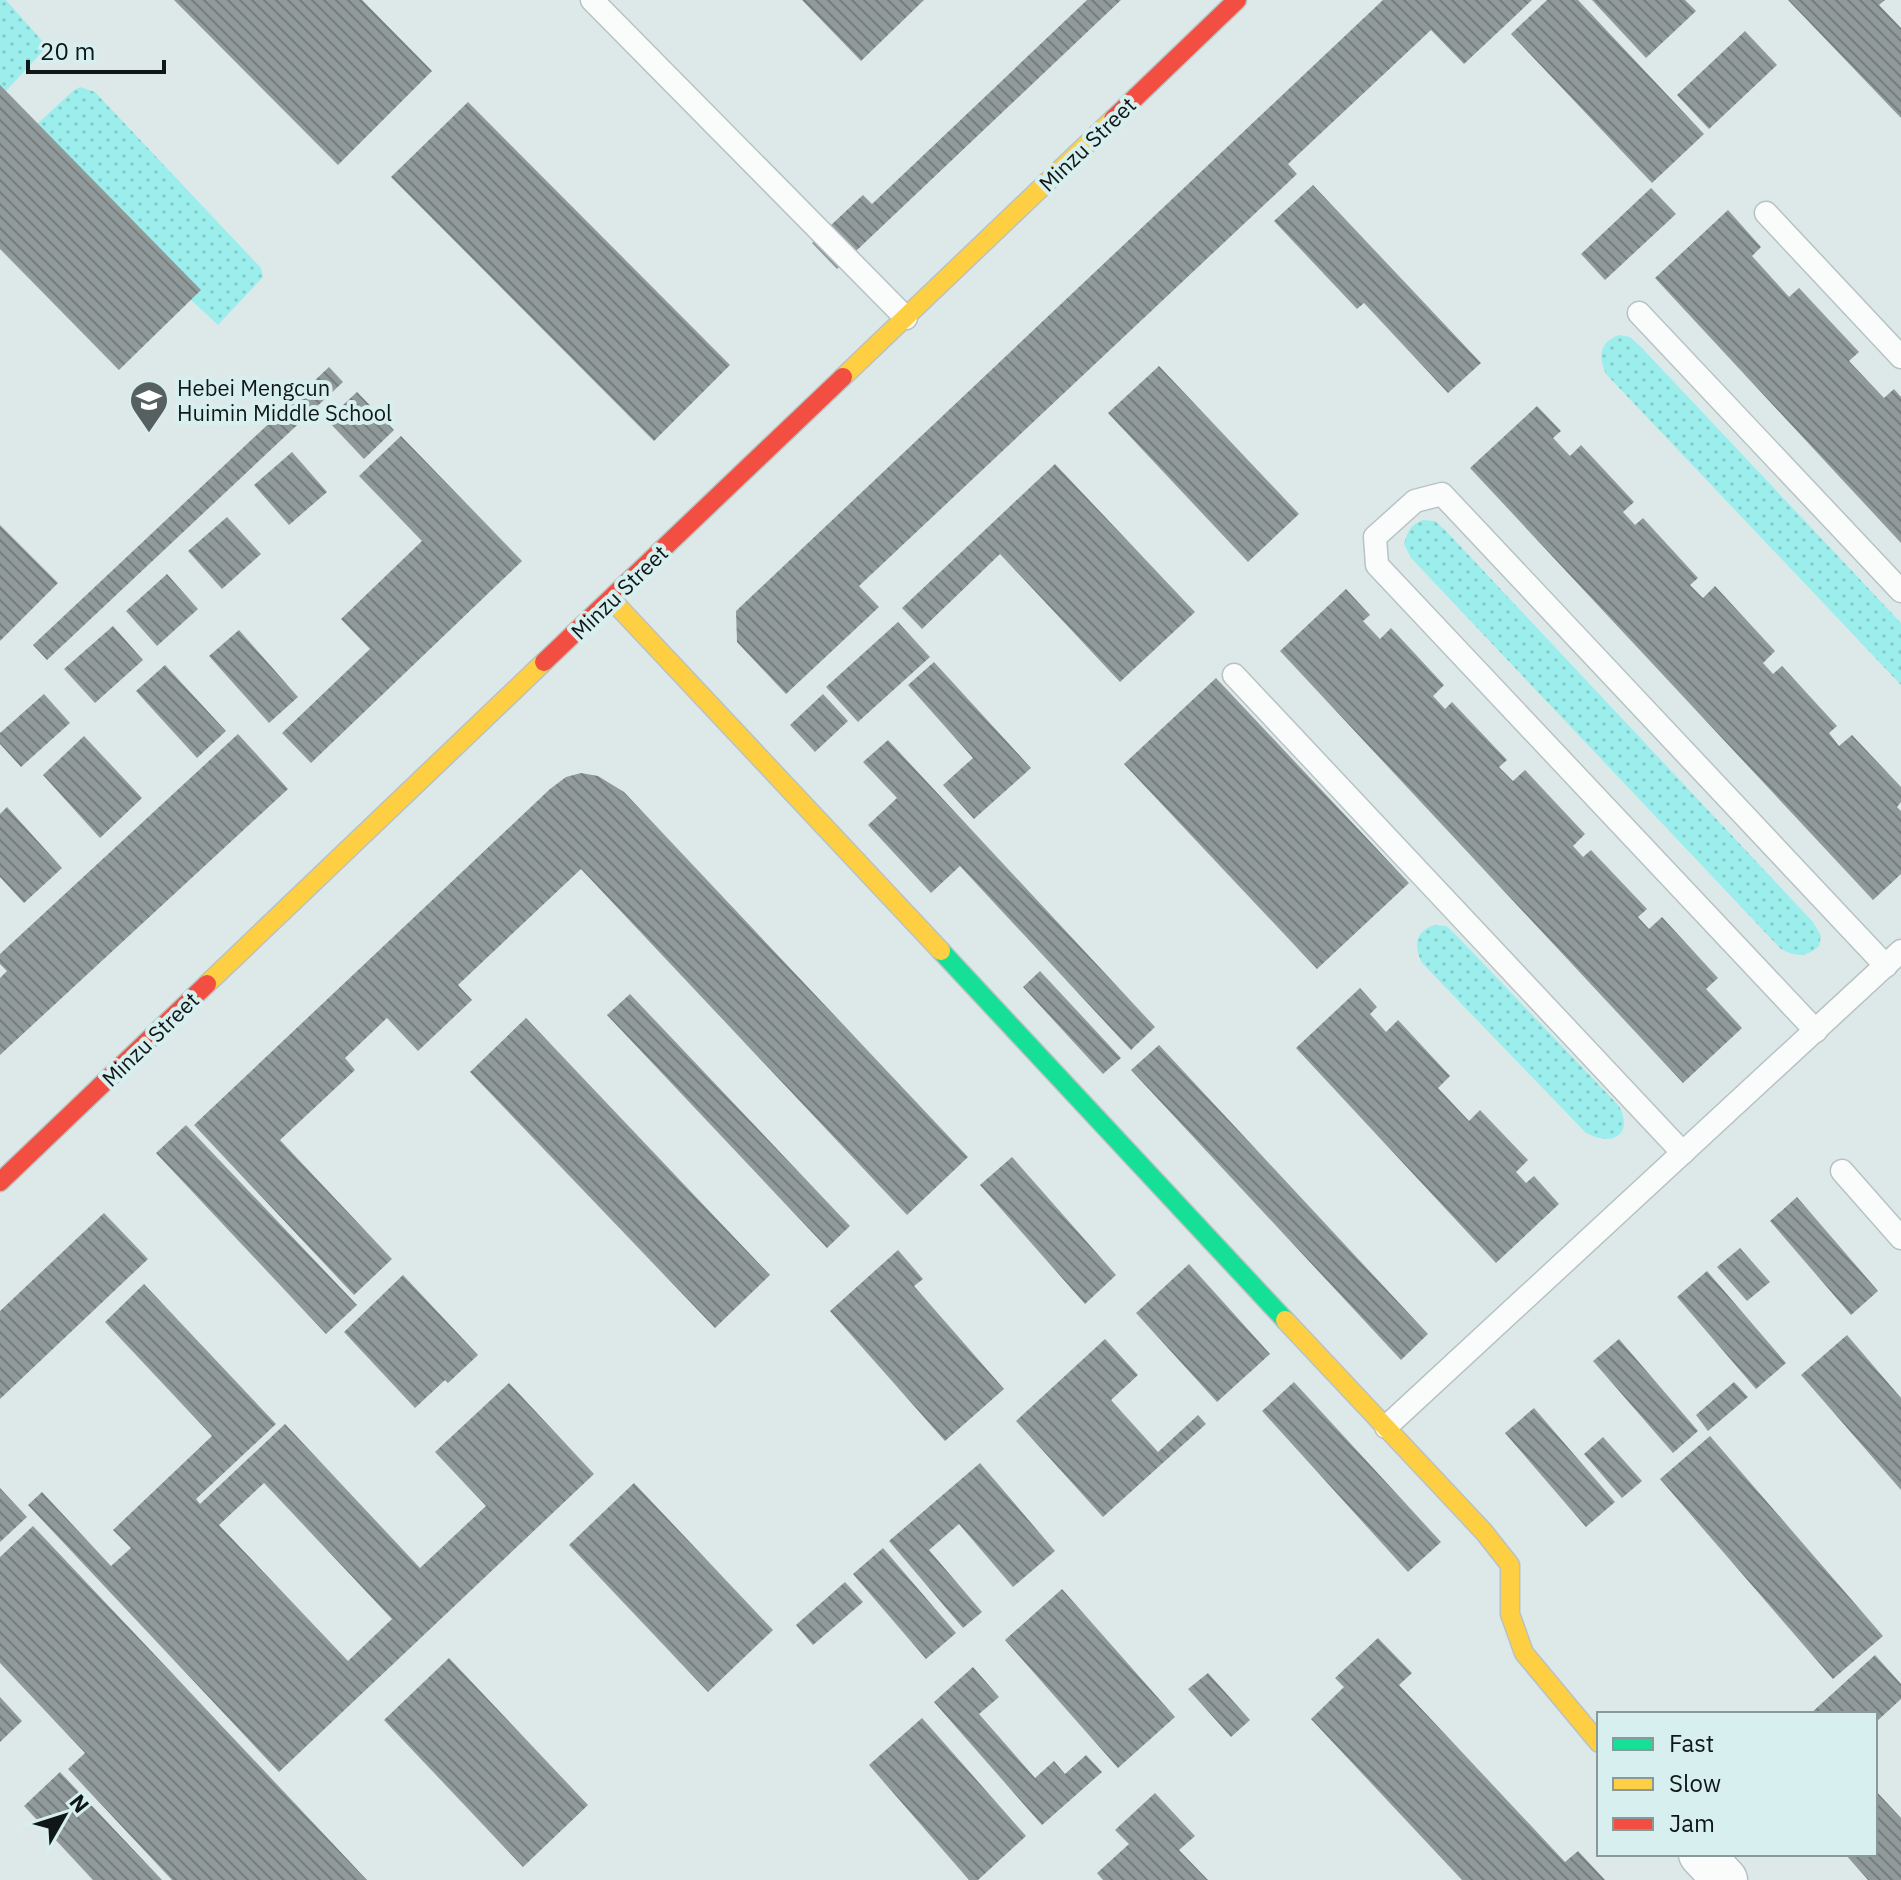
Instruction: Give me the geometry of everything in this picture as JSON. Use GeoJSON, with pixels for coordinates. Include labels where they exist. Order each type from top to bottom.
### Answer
{"type":"FeatureCollection","features":[{"type":"Feature","properties":{"kind":"main road","name":"Minzu Street"},"geometry":{"type":"LineString","coordinates":[[0,1182],[1237,0]]}},
{"type":"Feature","properties":{"kind":"main road"},"geometry":{"type":"LineString","coordinates":[[611,599],[1484,1532],[1510,1565],[1510,1614],[1524,1653],[1597,1741]]}},
{"type":"Feature","properties":{"kind":"lane"},"geometry":{"type":"LineString","coordinates":[[592,0],[906,318]]}},
{"type":"Feature","properties":{"kind":"lane"},"geometry":{"type":"LineString","coordinates":[[1766,213],[1901,357]]}},
{"type":"Feature","properties":{"kind":"lane"},"geometry":{"type":"LineString","coordinates":[[1639,313],[1901,591]]}},
{"type":"Feature","properties":{"kind":"lane"},"geometry":{"type":"LineString","coordinates":[[1386,1427],[1816,1031],[1893,958],[1442,494],[1415,501],[1375,537],[1377,565],[1816,1031]]}},
{"type":"Feature","properties":{"kind":"lane"},"geometry":{"type":"LineString","coordinates":[[1234,675],[1683,1153]]}},
{"type":"Feature","properties":{"kind":"lane"},"geometry":{"type":"LineString","coordinates":[[1842,1171],[1901,1238]]}},
{"type":"Feature","properties":{"kind":"shaded area"},"geometry":{"type":"Polygon","coordinates":[[[0,0],[6,0],[45,44],[44,50],[6,91],[0,85],[0,0]]]}},
{"type":"Feature","properties":{"kind":"shaded area"},"geometry":{"type":"Polygon","coordinates":[[[80,87],[95,92],[261,268],[263,277],[218,325],[191,300],[37,124],[80,87]]]}},
{"type":"Feature","properties":{"kind":"shaded area"},"geometry":{"type":"Polygon","coordinates":[[[1619,335],[1630,337],[1641,347],[1901,623],[1901,685],[1606,374],[1602,351],[1607,342],[1619,335]]]}},
{"type":"Feature","properties":{"kind":"shaded area"},"geometry":{"type":"Polygon","coordinates":[[[1423,520],[1435,521],[1446,531],[1813,922],[1821,936],[1819,946],[1801,955],[1781,949],[1411,558],[1405,540],[1413,526],[1423,520]]]}},
{"type":"Feature","properties":{"kind":"shaded area"},"geometry":{"type":"Polygon","coordinates":[[[1434,925],[1446,926],[1457,936],[1619,1106],[1624,1124],[1618,1136],[1604,1139],[1586,1133],[1422,963],[1418,951],[1419,936],[1434,925]]]}},
{"type":"Feature","properties":{"kind":"building"},"geometry":{"type":"Polygon","coordinates":[[[174,0],[362,0],[432,71],[338,165],[174,0]]]}},
{"type":"Feature","properties":{"kind":"building"},"geometry":{"type":"Polygon","coordinates":[[[802,0],[924,0],[861,61],[802,0]]]}},
{"type":"Feature","properties":{"kind":"building"},"geometry":{"type":"Polygon","coordinates":[[[1087,0],[1121,0],[837,269],[812,243],[863,195],[872,204],[1087,0]]]}},
{"type":"Feature","properties":{"kind":"building"},"geometry":{"type":"Polygon","coordinates":[[[1383,0],[1532,0],[1464,64],[1431,30],[1288,164],[1297,174],[859,586],[879,607],[786,694],[737,642],[736,611],[1383,0]]]}},
{"type":"Feature","properties":{"kind":"building"},"geometry":{"type":"Polygon","coordinates":[[[1547,0],[1578,0],[1704,134],[1652,183],[1511,34],[1547,0]]]}},
{"type":"Feature","properties":{"kind":"building"},"geometry":{"type":"Polygon","coordinates":[[[1592,0],[1685,0],[1696,11],[1646,58],[1592,0]]]}},
{"type":"Feature","properties":{"kind":"building"},"geometry":{"type":"Polygon","coordinates":[[[1788,0],[1885,0],[1879,5],[1901,28],[1901,118],[1788,0]]]}},
{"type":"Feature","properties":{"kind":"building"},"geometry":{"type":"Polygon","coordinates":[[[1745,31],[1777,65],[1709,129],[1677,95],[1745,31]]]}},
{"type":"Feature","properties":{"kind":"building"},"geometry":{"type":"Polygon","coordinates":[[[0,85],[201,290],[119,370],[0,249],[0,85]]]}},
{"type":"Feature","properties":{"kind":"building"},"geometry":{"type":"Polygon","coordinates":[[[468,102],[730,365],[654,441],[391,177],[468,102]]]}},
{"type":"Feature","properties":{"kind":"building"},"geometry":{"type":"Polygon","coordinates":[[[1313,185],[1481,363],[1448,393],[1364,303],[1357,309],[1274,221],[1313,185]]]}},
{"type":"Feature","properties":{"kind":"building"},"geometry":{"type":"Polygon","coordinates":[[[1651,188],[1676,214],[1605,280],[1581,254],[1651,188]]]}},
{"type":"Feature","properties":{"kind":"building"},"geometry":{"type":"Polygon","coordinates":[[[1728,210],[1761,247],[1752,256],[1789,297],[1799,288],[1859,352],[1849,361],[1884,398],[1894,389],[1901,397],[1901,543],[1655,278],[1728,210]]]}},
{"type":"Feature","properties":{"kind":"building"},"geometry":{"type":"Polygon","coordinates":[[[1159,366],[1299,514],[1248,562],[1108,413],[1159,366]]]}},
{"type":"Feature","properties":{"kind":"building"},"geometry":{"type":"Polygon","coordinates":[[[329,367],[343,382],[47,660],[33,645],[329,367]]]}},
{"type":"Feature","properties":{"kind":"building"},"geometry":{"type":"Polygon","coordinates":[[[357,392],[394,430],[364,459],[327,420],[357,392]]]}},
{"type":"Feature","properties":{"kind":"building"},"geometry":{"type":"Polygon","coordinates":[[[1537,406],[1561,431],[1553,438],[1570,456],[1581,445],[1634,502],[1623,512],[1635,525],[1643,518],[1698,578],[1690,585],[1703,598],[1715,586],[1775,651],[1763,663],[1773,674],[1782,666],[1837,726],[1829,733],[1839,746],[1852,735],[1901,787],[1901,802],[1897,807],[1901,811],[1901,874],[1873,900],[1470,468],[1537,406]]]}},
{"type":"Feature","properties":{"kind":"building"},"geometry":{"type":"Polygon","coordinates":[[[401,436],[522,561],[311,763],[282,733],[370,649],[341,619],[422,541],[359,476],[401,436]]]}},
{"type":"Feature","properties":{"kind":"building"},"geometry":{"type":"Polygon","coordinates":[[[292,452],[327,492],[289,525],[254,485],[292,452]]]}},
{"type":"Feature","properties":{"kind":"building"},"geometry":{"type":"Polygon","coordinates":[[[1055,464],[1195,612],[1120,682],[1000,554],[922,629],[902,608],[1055,464]]]}},
{"type":"Feature","properties":{"kind":"building"},"geometry":{"type":"Polygon","coordinates":[[[227,517],[261,554],[222,589],[188,551],[227,517]]]}},
{"type":"Feature","properties":{"kind":"building"},"geometry":{"type":"Polygon","coordinates":[[[0,525],[58,583],[0,641],[0,525]]]}},
{"type":"Feature","properties":{"kind":"building"},"geometry":{"type":"Polygon","coordinates":[[[167,574],[198,609],[157,646],[126,611],[167,574]]]}},
{"type":"Feature","properties":{"kind":"building"},"geometry":{"type":"Polygon","coordinates":[[[1346,589],[1370,615],[1363,621],[1380,639],[1391,628],[1444,685],[1433,696],[1445,709],[1452,702],[1507,760],[1499,767],[1513,781],[1525,770],[1585,834],[1573,846],[1583,857],[1591,850],[1647,909],[1638,917],[1649,929],[1662,917],[1718,978],[1706,989],[1742,1028],[1683,1083],[1280,651],[1346,589]]]}},
{"type":"Feature","properties":{"kind":"building"},"geometry":{"type":"Polygon","coordinates":[[[898,622],[930,657],[858,722],[826,687],[898,622]]]}},
{"type":"Feature","properties":{"kind":"building"},"geometry":{"type":"Polygon","coordinates":[[[113,626],[143,660],[95,703],[64,669],[113,626]]]}},
{"type":"Feature","properties":{"kind":"building"},"geometry":{"type":"Polygon","coordinates":[[[239,630],[298,697],[269,723],[209,656],[239,630]]]}},
{"type":"Feature","properties":{"kind":"building"},"geometry":{"type":"Polygon","coordinates":[[[934,662],[1031,768],[974,819],[943,785],[973,758],[908,685],[934,662]]]}},
{"type":"Feature","properties":{"kind":"building"},"geometry":{"type":"Polygon","coordinates":[[[165,665],[226,731],[197,758],[136,691],[165,665]]]}},
{"type":"Feature","properties":{"kind":"building"},"geometry":{"type":"Polygon","coordinates":[[[1216,678],[1409,883],[1317,969],[1124,764],[1216,678]]]}},
{"type":"Feature","properties":{"kind":"building"},"geometry":{"type":"Polygon","coordinates":[[[44,694],[70,723],[21,767],[0,744],[0,733],[44,694]]]}},
{"type":"Feature","properties":{"kind":"building"},"geometry":{"type":"Polygon","coordinates":[[[823,694],[848,721],[815,752],[790,725],[823,694]]]}},
{"type":"Feature","properties":{"kind":"building"},"geometry":{"type":"Polygon","coordinates":[[[238,734],[288,789],[0,1055],[0,978],[7,971],[0,964],[0,954],[238,734]]]}},
{"type":"Feature","properties":{"kind":"building"},"geometry":{"type":"Polygon","coordinates":[[[84,736],[142,798],[100,838],[43,775],[84,736]]]}},
{"type":"Feature","properties":{"kind":"building"},"geometry":{"type":"Polygon","coordinates":[[[888,740],[1155,1027],[1131,1050],[960,866],[931,893],[868,825],[897,798],[863,762],[888,740]]]}},
{"type":"Feature","properties":{"kind":"building"},"geometry":{"type":"Polygon","coordinates":[[[581,773],[598,776],[624,792],[968,1157],[907,1215],[581,869],[458,985],[472,1000],[418,1051],[387,1018],[345,1058],[355,1070],[280,1140],[392,1259],[354,1295],[194,1125],[550,789],[566,777],[581,773]]]}},
{"type":"Feature","properties":{"kind":"building"},"geometry":{"type":"Polygon","coordinates":[[[7,807],[62,868],[24,903],[0,877],[0,814],[7,807]]]}},
{"type":"Feature","properties":{"kind":"building"},"geometry":{"type":"Polygon","coordinates":[[[1040,971],[1121,1058],[1103,1074],[1023,987],[1040,971]]]}},
{"type":"Feature","properties":{"kind":"building"},"geometry":{"type":"Polygon","coordinates":[[[1360,988],[1377,1007],[1370,1014],[1386,1032],[1398,1020],[1450,1076],[1438,1088],[1469,1121],[1480,1110],[1528,1160],[1516,1172],[1526,1183],[1534,1176],[1559,1204],[1496,1263],[1296,1048],[1360,988]]]}},
{"type":"Feature","properties":{"kind":"building"},"geometry":{"type":"Polygon","coordinates":[[[630,994],[850,1226],[827,1248],[607,1015],[630,994]]]}},
{"type":"Feature","properties":{"kind":"building"},"geometry":{"type":"Polygon","coordinates":[[[526,1018],[770,1275],[715,1328],[470,1072],[526,1018]]]}},
{"type":"Feature","properties":{"kind":"building"},"geometry":{"type":"Polygon","coordinates":[[[1159,1045],[1428,1334],[1401,1360],[1131,1070],[1159,1045]]]}},
{"type":"Feature","properties":{"kind":"building"},"geometry":{"type":"Polygon","coordinates":[[[186,1125],[357,1305],[326,1334],[156,1153],[186,1125]]]}},
{"type":"Feature","properties":{"kind":"building"},"geometry":{"type":"Polygon","coordinates":[[[1012,1157],[1116,1275],[1085,1304],[980,1185],[1012,1157]]]}},
{"type":"Feature","properties":{"kind":"building"},"geometry":{"type":"Polygon","coordinates":[[[1797,1197],[1878,1291],[1851,1315],[1770,1221],[1797,1197]]]}},
{"type":"Feature","properties":{"kind":"building"},"geometry":{"type":"Polygon","coordinates":[[[104,1213],[148,1259],[0,1399],[0,1311],[104,1213]]]}},
{"type":"Feature","properties":{"kind":"building"},"geometry":{"type":"Polygon","coordinates":[[[1740,1248],[1770,1282],[1747,1301],[1717,1267],[1740,1248]]]}},
{"type":"Feature","properties":{"kind":"building"},"geometry":{"type":"Polygon","coordinates":[[[898,1250],[923,1279],[914,1286],[1004,1389],[945,1441],[830,1311],[898,1250]]]}},
{"type":"Feature","properties":{"kind":"building"},"geometry":{"type":"Polygon","coordinates":[[[1189,1264],[1270,1354],[1217,1402],[1136,1313],[1189,1264]]]}},
{"type":"Feature","properties":{"kind":"building"},"geometry":{"type":"Polygon","coordinates":[[[1707,1271],[1786,1363],[1756,1389],[1677,1297],[1707,1271]]]}},
{"type":"Feature","properties":{"kind":"building"},"geometry":{"type":"Polygon","coordinates":[[[403,1275],[478,1355],[415,1408],[344,1332],[403,1275]]]}},
{"type":"Feature","properties":{"kind":"building"},"geometry":{"type":"Polygon","coordinates":[[[144,1284],[276,1424],[196,1499],[200,1504],[285,1424],[420,1568],[486,1506],[435,1452],[509,1383],[594,1474],[279,1772],[28,1505],[42,1492],[111,1566],[131,1548],[113,1530],[212,1436],[105,1322],[144,1284]],[[264,1483],[219,1525],[348,1661],[392,1619],[264,1483]]]}},
{"type":"Feature","properties":{"kind":"building"},"geometry":{"type":"Polygon","coordinates":[[[1847,1335],[1901,1398],[1901,1490],[1801,1375],[1847,1335]]]}},
{"type":"Feature","properties":{"kind":"building"},"geometry":{"type":"Polygon","coordinates":[[[1105,1339],[1138,1375],[1111,1400],[1158,1452],[1198,1415],[1206,1424],[1103,1517],[1016,1421],[1105,1339]]]}},
{"type":"Feature","properties":{"kind":"building"},"geometry":{"type":"Polygon","coordinates":[[[1619,1339],[1698,1431],[1673,1453],[1593,1361],[1619,1339]]]}},
{"type":"Feature","properties":{"kind":"building"},"geometry":{"type":"Polygon","coordinates":[[[1294,1382],[1441,1542],[1408,1572],[1262,1411],[1294,1382]]]}},
{"type":"Feature","properties":{"kind":"building"},"geometry":{"type":"Polygon","coordinates":[[[1734,1382],[1748,1397],[1708,1431],[1696,1415],[1734,1382]]]}},
{"type":"Feature","properties":{"kind":"building"},"geometry":{"type":"Polygon","coordinates":[[[1534,1408],[1615,1502],[1586,1527],[1505,1433],[1534,1408]]]}},
{"type":"Feature","properties":{"kind":"building"},"geometry":{"type":"Polygon","coordinates":[[[1710,1436],[1883,1636],[1833,1679],[1660,1479],[1710,1436]]]}},
{"type":"Feature","properties":{"kind":"building"},"geometry":{"type":"Polygon","coordinates":[[[1603,1437],[1642,1481],[1622,1498],[1584,1454],[1603,1437]]]}},
{"type":"Feature","properties":{"kind":"building"},"geometry":{"type":"Polygon","coordinates":[[[980,1463],[1055,1551],[1013,1587],[959,1524],[929,1550],[982,1612],[963,1628],[889,1541],[980,1463]]]}},
{"type":"Feature","properties":{"kind":"building"},"geometry":{"type":"Polygon","coordinates":[[[634,1483],[773,1630],[708,1692],[569,1545],[634,1483]]]}},
{"type":"Feature","properties":{"kind":"building"},"geometry":{"type":"Polygon","coordinates":[[[0,1488],[27,1517],[0,1542],[0,1488]]]}},
{"type":"Feature","properties":{"kind":"building"},"geometry":{"type":"Polygon","coordinates":[[[33,1526],[367,1880],[172,1880],[68,1769],[85,1753],[0,1663],[0,1557],[33,1526]]]}},
{"type":"Feature","properties":{"kind":"building"},"geometry":{"type":"Polygon","coordinates":[[[883,1548],[956,1633],[926,1659],[853,1574],[883,1548]]]}},
{"type":"Feature","properties":{"kind":"building"},"geometry":{"type":"Polygon","coordinates":[[[845,1582],[863,1602],[813,1645],[796,1625],[845,1582]]]}},
{"type":"Feature","properties":{"kind":"building"},"geometry":{"type":"Polygon","coordinates":[[[1062,1589],[1175,1717],[1118,1768],[1005,1640],[1062,1589]]]}},
{"type":"Feature","properties":{"kind":"building"},"geometry":{"type":"Polygon","coordinates":[[[1378,1638],[1412,1673],[1399,1685],[1565,1862],[1578,1851],[1605,1880],[1462,1880],[1311,1719],[1344,1687],[1335,1678],[1378,1638]]]}},
{"type":"Feature","properties":{"kind":"building"},"geometry":{"type":"Polygon","coordinates":[[[1875,1655],[1901,1684],[1901,1699],[1877,1721],[1877,1712],[1812,1712],[1875,1655]]]}},
{"type":"Feature","properties":{"kind":"building"},"geometry":{"type":"Polygon","coordinates":[[[449,1658],[588,1805],[523,1867],[384,1720],[449,1658]]]}},
{"type":"Feature","properties":{"kind":"building"},"geometry":{"type":"Polygon","coordinates":[[[973,1667],[999,1697],[979,1714],[1035,1778],[1054,1761],[1065,1774],[1086,1755],[1102,1772],[1042,1825],[934,1702],[973,1667]]]}},
{"type":"Feature","properties":{"kind":"building"},"geometry":{"type":"Polygon","coordinates":[[[1208,1673],[1250,1720],[1231,1737],[1188,1689],[1208,1673]]]}},
{"type":"Feature","properties":{"kind":"building"},"geometry":{"type":"Polygon","coordinates":[[[0,1697],[22,1721],[0,1742],[0,1697]]]}},
{"type":"Feature","properties":{"kind":"building"},"geometry":{"type":"Polygon","coordinates":[[[922,1718],[1026,1836],[978,1880],[969,1880],[869,1765],[922,1718]]]}},
{"type":"Feature","properties":{"kind":"building"},"geometry":{"type":"Polygon","coordinates":[[[60,1772],[162,1880],[93,1880],[24,1806],[60,1772]]]}},
{"type":"Feature","properties":{"kind":"building"},"geometry":{"type":"Polygon","coordinates":[[[1877,1792],[1901,1818],[1901,1880],[1868,1880],[1847,1856],[1877,1856],[1877,1792]]]}},
{"type":"Feature","properties":{"kind":"building"},"geometry":{"type":"Polygon","coordinates":[[[1155,1793],[1195,1836],[1179,1850],[1208,1880],[1103,1880],[1097,1873],[1129,1844],[1115,1830],[1155,1793]]]}},
{"type":"Feature","properties":{"kind":"traffic: fast"},"geometry":{"type":"LineString","coordinates":[[941,951],[1285,1320]]}},
{"type":"Feature","properties":{"kind":"traffic: slow"},"geometry":{"type":"LineString","coordinates":[[843,377],[1113,119]]}},
{"type":"Feature","properties":{"kind":"traffic: slow"},"geometry":{"type":"LineString","coordinates":[[611,599],[941,951]]}},
{"type":"Feature","properties":{"kind":"traffic: slow"},"geometry":{"type":"LineString","coordinates":[[207,984],[544,662]]}},
{"type":"Feature","properties":{"kind":"traffic: slow"},"geometry":{"type":"LineString","coordinates":[[1285,1320],[1484,1532],[1510,1565],[1510,1614],[1524,1653],[1597,1741]]}},
{"type":"Feature","properties":{"kind":"traffic: jam"},"geometry":{"type":"LineString","coordinates":[[1113,119],[1237,0]]}},
{"type":"Feature","properties":{"kind":"traffic: jam"},"geometry":{"type":"LineString","coordinates":[[544,662],[843,377]]}},
{"type":"Feature","properties":{"kind":"traffic: jam"},"geometry":{"type":"LineString","coordinates":[[0,1182],[207,984]]}},
{"type":"Feature","properties":{"kind":"place","name":"Hebei Mengcun Huimin Middle School"},"geometry":{"type":"Point","coordinates":[149,434]}}]}
